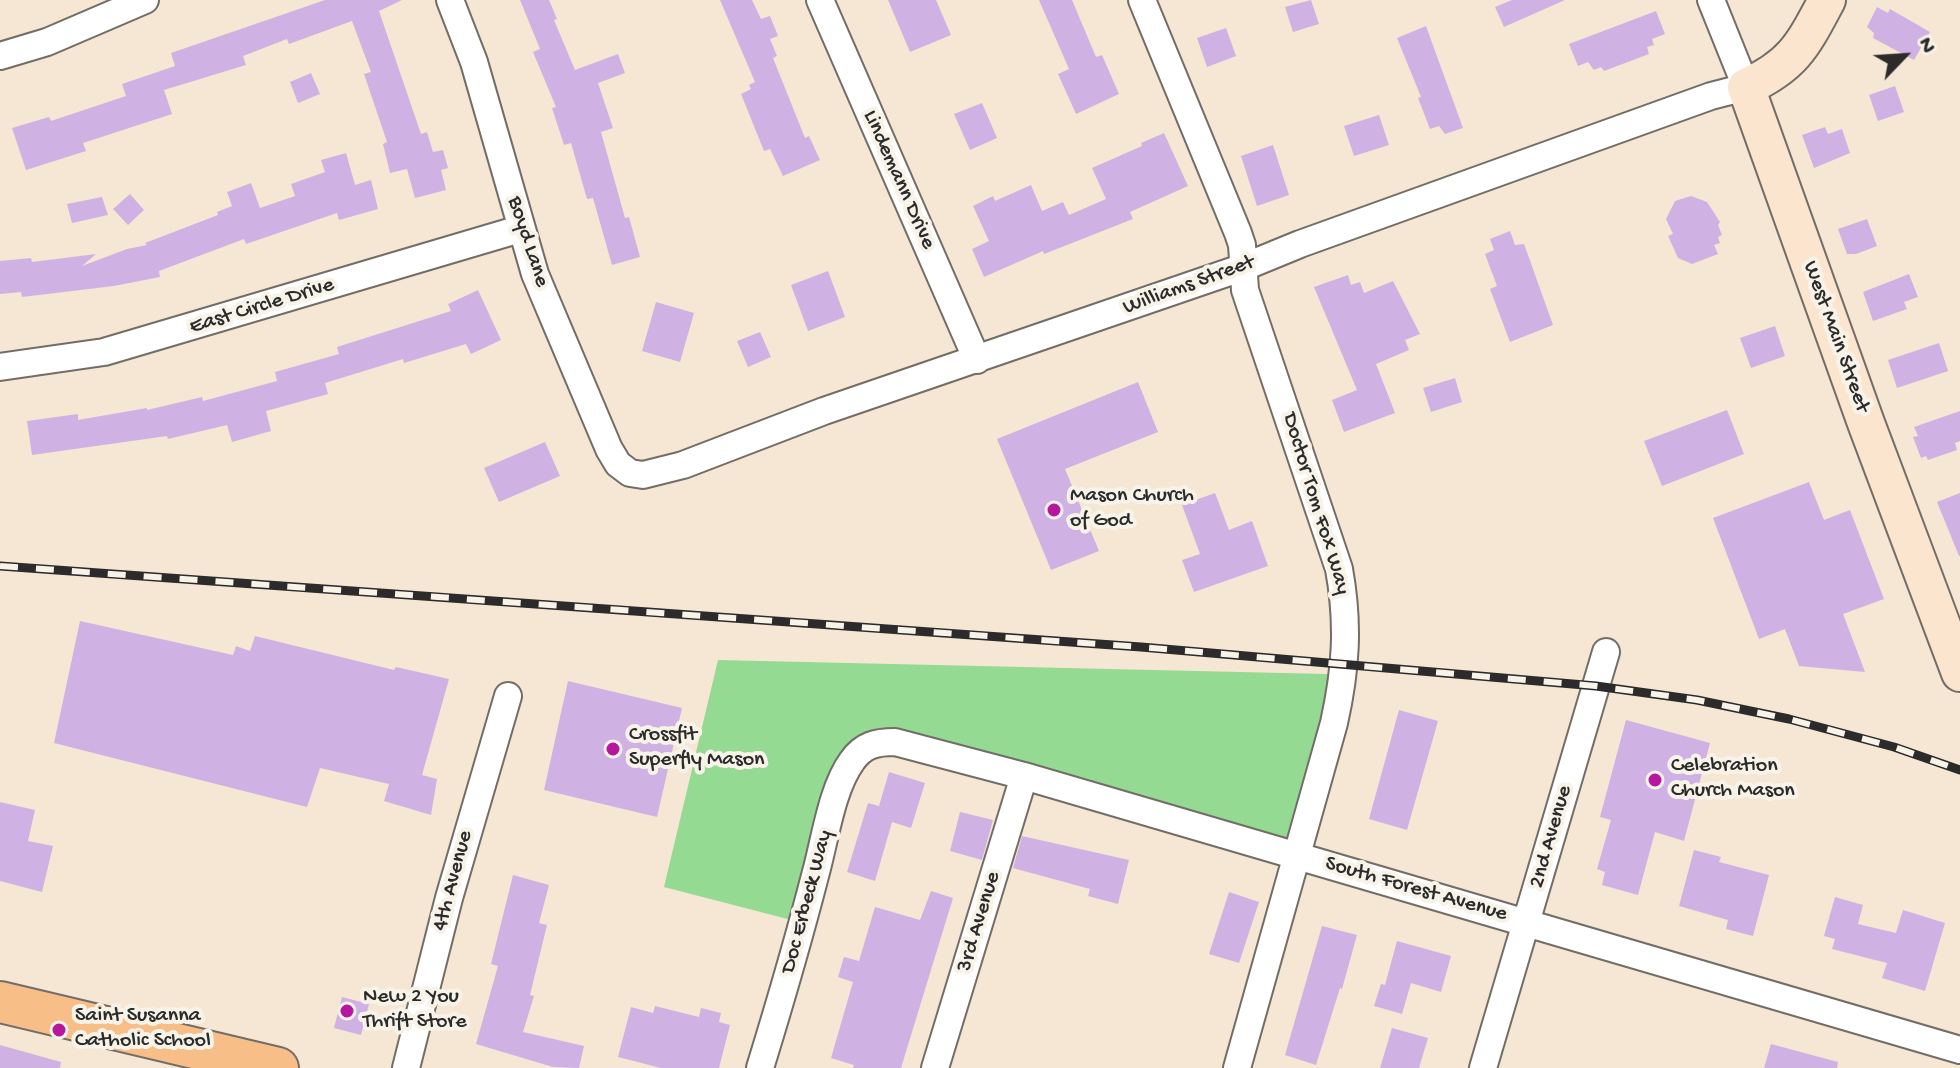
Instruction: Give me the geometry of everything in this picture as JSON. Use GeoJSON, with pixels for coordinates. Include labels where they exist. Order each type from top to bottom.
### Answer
{"type":"FeatureCollection","features":[{"type":"Feature","properties":{"kind":"main road"},"geometry":{"type":"LineString","coordinates":[[1746,87],[1774,74],[1802,48],[1827,0]]}},
{"type":"Feature","properties":{"kind":"main road","name":"West Main Street"},"geometry":{"type":"LineString","coordinates":[[1746,87],[1866,423],[1960,673]]}},
{"type":"Feature","properties":{"kind":"main road"},"geometry":{"type":"LineString","coordinates":[[0,1002],[278,1068]]}},
{"type":"Feature","properties":{"kind":"street"},"geometry":{"type":"LineString","coordinates":[[0,56],[47,42],[145,0]]}},
{"type":"Feature","properties":{"kind":"street","name":"Boyd Lane"},"geometry":{"type":"LineString","coordinates":[[450,0],[474,62],[535,274],[598,427],[618,464],[630,473]]}},
{"type":"Feature","properties":{"kind":"street","name":"Lindemann Drive"},"geometry":{"type":"LineString","coordinates":[[820,0],[977,360]]}},
{"type":"Feature","properties":{"kind":"street","name":"Doctor Tom Fox Way"},"geometry":{"type":"LineString","coordinates":[[1142,0],[1238,233],[1245,290],[1339,569],[1346,609],[1341,689],[1237,1068]]}},
{"type":"Feature","properties":{"kind":"street","name":"West Main Street"},"geometry":{"type":"LineString","coordinates":[[1711,0],[1746,87]]}},
{"type":"Feature","properties":{"kind":"street","name":"Williams Street"},"geometry":{"type":"LineString","coordinates":[[630,473],[643,475],[683,465],[824,411],[1244,267],[1711,96],[1746,87]]}},
{"type":"Feature","properties":{"kind":"street","name":"East Circle Drive"},"geometry":{"type":"LineString","coordinates":[[0,367],[104,352],[520,229]]}},
{"type":"Feature","properties":{"kind":"street","name":"2nd Avenue"},"geometry":{"type":"LineString","coordinates":[[1483,1068],[1606,652]]}},
{"type":"Feature","properties":{"kind":"street","name":"4th Avenue"},"geometry":{"type":"LineString","coordinates":[[406,1068],[449,898],[508,696]]}},
{"type":"Feature","properties":{"kind":"street","name":"South Forest Avenue"},"geometry":{"type":"LineString","coordinates":[[870,745],[895,742],[1024,776],[1960,1050]]}},
{"type":"Feature","properties":{"kind":"street","name":"Doc Erbeck Way"},"geometry":{"type":"LineString","coordinates":[[760,1068],[796,950],[839,788],[850,763],[870,745]]}},
{"type":"Feature","properties":{"kind":"street","name":"3rd Avenue"},"geometry":{"type":"LineString","coordinates":[[935,1068],[1024,776]]}},
{"type":"Feature","properties":{"kind":"green space"},"geometry":{"type":"Polygon","coordinates":[[[718,660],[1327,674],[1341,689],[1297,855],[895,742],[861,750],[803,923],[664,887],[718,660]]]}},
{"type":"Feature","properties":{"kind":"building"},"geometry":{"type":"Polygon","coordinates":[[[325,0],[402,0],[379,11],[421,134],[427,132],[433,152],[443,150],[448,168],[441,170],[446,190],[415,198],[407,169],[390,173],[383,144],[387,142],[364,74],[371,72],[352,21],[289,44],[287,39],[243,56],[246,65],[164,90],[172,114],[83,143],[86,151],[26,170],[12,128],[49,117],[51,121],[126,96],[122,84],[175,66],[171,53],[325,0]]]}},
{"type":"Feature","properties":{"kind":"building"},"geometry":{"type":"Polygon","coordinates":[[[520,0],[549,0],[575,70],[618,54],[625,73],[598,83],[613,128],[601,132],[625,218],[629,217],[640,257],[612,265],[593,198],[587,199],[571,143],[564,145],[552,108],[556,107],[533,52],[540,49],[520,0]]]}},
{"type":"Feature","properties":{"kind":"building"},"geometry":{"type":"Polygon","coordinates":[[[720,0],[752,0],[761,19],[770,16],[778,36],[770,39],[777,56],[773,58],[805,138],[809,136],[820,160],[783,176],[770,149],[764,151],[741,94],[751,89],[749,85],[755,82],[720,0]]]}},
{"type":"Feature","properties":{"kind":"building"},"geometry":{"type":"Polygon","coordinates":[[[888,0],[936,0],[951,35],[910,52],[888,0]]]}},
{"type":"Feature","properties":{"kind":"building"},"geometry":{"type":"Polygon","coordinates":[[[1039,0],[1072,0],[1096,57],[1102,55],[1119,94],[1076,114],[1058,74],[1069,69],[1039,0]]]}},
{"type":"Feature","properties":{"kind":"building"},"geometry":{"type":"Polygon","coordinates":[[[1311,0],[1319,24],[1293,32],[1285,7],[1311,0]]]}},
{"type":"Feature","properties":{"kind":"building"},"geometry":{"type":"Polygon","coordinates":[[[1512,0],[1565,0],[1504,27],[1495,7],[1512,0]]]}},
{"type":"Feature","properties":{"kind":"building"},"geometry":{"type":"Polygon","coordinates":[[[1877,7],[1888,13],[1890,9],[1930,32],[1914,60],[1873,38],[1874,33],[1867,27],[1877,7]]]}},
{"type":"Feature","properties":{"kind":"building"},"geometry":{"type":"Polygon","coordinates":[[[1656,11],[1665,34],[1652,39],[1654,45],[1647,47],[1649,54],[1604,71],[1601,67],[1594,70],[1588,62],[1578,66],[1569,44],[1656,11]]]}},
{"type":"Feature","properties":{"kind":"building"},"geometry":{"type":"Polygon","coordinates":[[[1426,26],[1463,128],[1445,134],[1439,126],[1430,129],[1418,98],[1421,97],[1397,38],[1426,26]]]}},
{"type":"Feature","properties":{"kind":"building"},"geometry":{"type":"Polygon","coordinates":[[[1226,28],[1236,56],[1207,67],[1197,38],[1226,28]]]}},
{"type":"Feature","properties":{"kind":"building"},"geometry":{"type":"Polygon","coordinates":[[[311,73],[320,94],[298,103],[290,82],[311,73]]]}},
{"type":"Feature","properties":{"kind":"building"},"geometry":{"type":"Polygon","coordinates":[[[1895,86],[1904,112],[1878,121],[1869,95],[1895,86]]]}},
{"type":"Feature","properties":{"kind":"building"},"geometry":{"type":"Polygon","coordinates":[[[982,103],[997,138],[970,150],[954,114],[982,103]]]}},
{"type":"Feature","properties":{"kind":"building"},"geometry":{"type":"Polygon","coordinates":[[[1379,115],[1389,145],[1354,156],[1344,126],[1379,115]]]}},
{"type":"Feature","properties":{"kind":"building"},"geometry":{"type":"Polygon","coordinates":[[[1825,127],[1828,134],[1842,129],[1850,153],[1814,168],[1802,135],[1825,127]]]}},
{"type":"Feature","properties":{"kind":"building"},"geometry":{"type":"Polygon","coordinates":[[[1164,133],[1188,186],[1130,212],[1133,219],[1044,254],[1043,251],[984,277],[972,249],[989,241],[973,206],[993,196],[995,201],[1031,185],[1042,211],[1063,202],[1069,215],[1106,199],[1092,168],[1164,133]]]}},
{"type":"Feature","properties":{"kind":"building"},"geometry":{"type":"Polygon","coordinates":[[[1273,145],[1289,195],[1257,206],[1241,156],[1273,145]]]}},
{"type":"Feature","properties":{"kind":"building"},"geometry":{"type":"Polygon","coordinates":[[[346,153],[355,185],[371,180],[378,209],[339,220],[337,213],[246,244],[244,239],[159,271],[160,277],[22,297],[21,292],[0,294],[0,261],[31,258],[32,262],[96,254],[82,266],[147,245],[145,243],[218,215],[217,212],[232,206],[227,192],[251,183],[260,208],[295,196],[291,184],[325,172],[321,160],[346,153]]]}},
{"type":"Feature","properties":{"kind":"building"},"geometry":{"type":"Polygon","coordinates":[[[130,194],[144,210],[128,225],[113,209],[130,194]]]}},
{"type":"Feature","properties":{"kind":"building"},"geometry":{"type":"Polygon","coordinates":[[[1691,196],[1707,202],[1720,222],[1718,225],[1722,235],[1718,237],[1720,243],[1714,245],[1718,254],[1692,264],[1678,258],[1668,236],[1673,234],[1666,219],[1675,201],[1691,196]]]}},
{"type":"Feature","properties":{"kind":"building"},"geometry":{"type":"Polygon","coordinates":[[[102,197],[108,215],[72,223],[67,204],[102,197]]]}},
{"type":"Feature","properties":{"kind":"building"},"geometry":{"type":"Polygon","coordinates":[[[1867,219],[1877,246],[1847,254],[1838,229],[1867,219]]]}},
{"type":"Feature","properties":{"kind":"building"},"geometry":{"type":"Polygon","coordinates":[[[1510,231],[1515,245],[1524,244],[1553,325],[1510,342],[1490,289],[1497,286],[1485,254],[1494,250],[1490,239],[1510,231]]]}},
{"type":"Feature","properties":{"kind":"building"},"geometry":{"type":"Polygon","coordinates":[[[828,271],[845,317],[808,331],[791,285],[828,271]]]}},
{"type":"Feature","properties":{"kind":"building"},"geometry":{"type":"Polygon","coordinates":[[[1909,274],[1918,297],[1904,302],[1907,309],[1873,321],[1863,292],[1909,274]]]}},
{"type":"Feature","properties":{"kind":"building"},"geometry":{"type":"Polygon","coordinates":[[[1348,275],[1351,285],[1360,282],[1364,293],[1393,281],[1420,334],[1405,340],[1409,350],[1376,364],[1395,413],[1344,432],[1332,400],[1357,390],[1314,287],[1348,275]]]}},
{"type":"Feature","properties":{"kind":"building"},"geometry":{"type":"Polygon","coordinates":[[[478,290],[501,340],[471,354],[466,344],[325,383],[328,394],[266,411],[271,431],[232,442],[227,425],[168,439],[167,436],[32,455],[27,421],[78,414],[78,420],[147,410],[202,397],[203,401],[277,381],[275,372],[339,354],[337,347],[451,311],[448,304],[478,290]]]}},
{"type":"Feature","properties":{"kind":"building"},"geometry":{"type":"Polygon","coordinates":[[[656,302],[694,313],[680,362],[642,351],[656,302]]]}},
{"type":"Feature","properties":{"kind":"building"},"geometry":{"type":"Polygon","coordinates":[[[1775,326],[1785,356],[1751,368],[1740,338],[1775,326]]]}},
{"type":"Feature","properties":{"kind":"building"},"geometry":{"type":"Polygon","coordinates":[[[760,332],[771,357],[748,367],[737,341],[760,332]]]}},
{"type":"Feature","properties":{"kind":"building"},"geometry":{"type":"Polygon","coordinates":[[[1939,343],[1948,371],[1897,388],[1888,360],[1939,343]]]}},
{"type":"Feature","properties":{"kind":"building"},"geometry":{"type":"Polygon","coordinates":[[[1455,378],[1462,402],[1431,412],[1423,388],[1455,378]]]}},
{"type":"Feature","properties":{"kind":"building","name":"Mason Church of God"},"geometry":{"type":"Polygon","coordinates":[[[1138,382],[1158,432],[1065,469],[1099,551],[1051,570],[997,439],[1138,382]]]}},
{"type":"Feature","properties":{"kind":"building"},"geometry":{"type":"Polygon","coordinates":[[[1727,410],[1744,454],[1662,486],[1644,441],[1727,410]]]}},
{"type":"Feature","properties":{"kind":"building"},"geometry":{"type":"Polygon","coordinates":[[[1960,411],[1960,441],[1955,443],[1957,450],[1928,460],[1926,456],[1921,458],[1913,437],[1918,436],[1914,427],[1960,411]]]}},
{"type":"Feature","properties":{"kind":"building"},"geometry":{"type":"Polygon","coordinates":[[[545,442],[560,476],[499,502],[484,468],[545,442]]]}},
{"type":"Feature","properties":{"kind":"building"},"geometry":{"type":"Polygon","coordinates":[[[1809,482],[1824,520],[1850,510],[1884,599],[1843,614],[1865,672],[1799,666],[1785,629],[1759,639],[1713,518],[1809,482]]]}},
{"type":"Feature","properties":{"kind":"building"},"geometry":{"type":"Polygon","coordinates":[[[1215,493],[1229,530],[1252,521],[1268,566],[1194,592],[1182,560],[1200,554],[1182,505],[1215,493]]]}},
{"type":"Feature","properties":{"kind":"building"},"geometry":{"type":"Polygon","coordinates":[[[1960,493],[1960,556],[1959,556],[1937,502],[1960,493]]]}},
{"type":"Feature","properties":{"kind":"building"},"geometry":{"type":"Polygon","coordinates":[[[80,621],[233,655],[236,646],[250,651],[255,636],[394,670],[396,667],[449,679],[422,775],[437,779],[431,815],[384,801],[389,784],[320,768],[307,807],[54,743],[80,621]]]}},
{"type":"Feature","properties":{"kind":"building","name":"Crossfit Superfly Mason"},"geometry":{"type":"Polygon","coordinates":[[[568,681],[682,708],[657,817],[544,790],[568,681]]]}},
{"type":"Feature","properties":{"kind":"building"},"geometry":{"type":"Polygon","coordinates":[[[1399,710],[1438,721],[1407,830],[1369,819],[1399,710]]]}},
{"type":"Feature","properties":{"kind":"building","name":"Celebration Church Mason"},"geometry":{"type":"Polygon","coordinates":[[[1626,720],[1710,743],[1684,841],[1655,832],[1638,895],[1602,885],[1605,872],[1597,869],[1611,820],[1600,817],[1626,720]]]}},
{"type":"Feature","properties":{"kind":"building"},"geometry":{"type":"Polygon","coordinates":[[[889,772],[925,783],[911,828],[892,822],[875,881],[847,872],[868,803],[879,806],[889,772]]]}},
{"type":"Feature","properties":{"kind":"building"},"geometry":{"type":"Polygon","coordinates":[[[0,802],[35,810],[28,841],[53,846],[42,892],[0,881],[0,802]]]}},
{"type":"Feature","properties":{"kind":"building"},"geometry":{"type":"Polygon","coordinates":[[[960,812],[993,820],[982,860],[950,851],[960,812]]]}},
{"type":"Feature","properties":{"kind":"building"},"geometry":{"type":"Polygon","coordinates":[[[1022,836],[1129,860],[1118,904],[1088,896],[1090,889],[1013,868],[1022,836]]]}},
{"type":"Feature","properties":{"kind":"building"},"geometry":{"type":"Polygon","coordinates":[[[1694,850],[1721,857],[1719,862],[1769,875],[1753,936],[1726,929],[1728,920],[1679,906],[1694,850]]]}},
{"type":"Feature","properties":{"kind":"building"},"geometry":{"type":"Polygon","coordinates":[[[513,875],[549,885],[539,923],[547,925],[530,995],[534,996],[523,1032],[584,1046],[579,1068],[553,1067],[476,1044],[498,966],[491,964],[513,875]]]}},
{"type":"Feature","properties":{"kind":"building"},"geometry":{"type":"Polygon","coordinates":[[[931,891],[953,898],[901,1068],[853,1068],[854,1065],[831,1058],[853,982],[838,977],[844,957],[859,961],[875,907],[920,920],[931,891]]]}},
{"type":"Feature","properties":{"kind":"building"},"geometry":{"type":"Polygon","coordinates":[[[1229,892],[1259,902],[1239,963],[1209,954],[1229,892]]]}},
{"type":"Feature","properties":{"kind":"building"},"geometry":{"type":"Polygon","coordinates":[[[1835,897],[1863,905],[1858,924],[1896,933],[1903,910],[1945,923],[1925,991],[1882,978],[1887,963],[1832,949],[1835,939],[1824,936],[1835,897]]]}},
{"type":"Feature","properties":{"kind":"building"},"geometry":{"type":"Polygon","coordinates":[[[1322,926],[1357,935],[1316,1065],[1285,1055],[1322,926]]]}},
{"type":"Feature","properties":{"kind":"building"},"geometry":{"type":"Polygon","coordinates":[[[1397,941],[1451,956],[1441,992],[1411,983],[1402,1014],[1374,1006],[1381,984],[1385,985],[1397,941]]]}},
{"type":"Feature","properties":{"kind":"building","name":"New 2 You Thrift Store"},"geometry":{"type":"Polygon","coordinates":[[[342,997],[369,1004],[361,1035],[334,1028],[342,997]]]}},
{"type":"Feature","properties":{"kind":"building"},"geometry":{"type":"Polygon","coordinates":[[[655,1006],[699,1017],[701,1008],[721,1013],[719,1022],[730,1025],[719,1068],[661,1068],[618,1057],[631,1007],[653,1013],[655,1006]]]}},
{"type":"Feature","properties":{"kind":"building"},"geometry":{"type":"Polygon","coordinates":[[[1392,1028],[1428,1038],[1419,1068],[1380,1068],[1392,1028]]]}},
{"type":"Feature","properties":{"kind":"building"},"geometry":{"type":"Polygon","coordinates":[[[1771,1044],[1838,1062],[1837,1068],[1764,1068],[1771,1044]]]}},
{"type":"Feature","properties":{"kind":"building"},"geometry":{"type":"Polygon","coordinates":[[[0,1045],[61,1062],[60,1068],[0,1068],[0,1045]]]}},
{"type":"Feature","properties":{"kind":"railway"},"geometry":{"type":"LineString","coordinates":[[0,566],[1141,647],[1596,686],[1697,700],[1789,719],[1894,747],[1960,770]]}},
{"type":"Feature","properties":{"kind":"place","name":"Mason Church of God"},"geometry":{"type":"Point","coordinates":[1054,510]}},
{"type":"Feature","properties":{"kind":"place","name":"Crossfit Superfly Mason"},"geometry":{"type":"Point","coordinates":[613,749]}},
{"type":"Feature","properties":{"kind":"place","name":"Celebration Church Mason"},"geometry":{"type":"Point","coordinates":[1655,780]}},
{"type":"Feature","properties":{"kind":"place","name":"New 2 You Thrift Store"},"geometry":{"type":"Point","coordinates":[347,1011]}},
{"type":"Feature","properties":{"kind":"place","name":"Saint Susanna Catholic School"},"geometry":{"type":"Point","coordinates":[59,1030]}}]}
